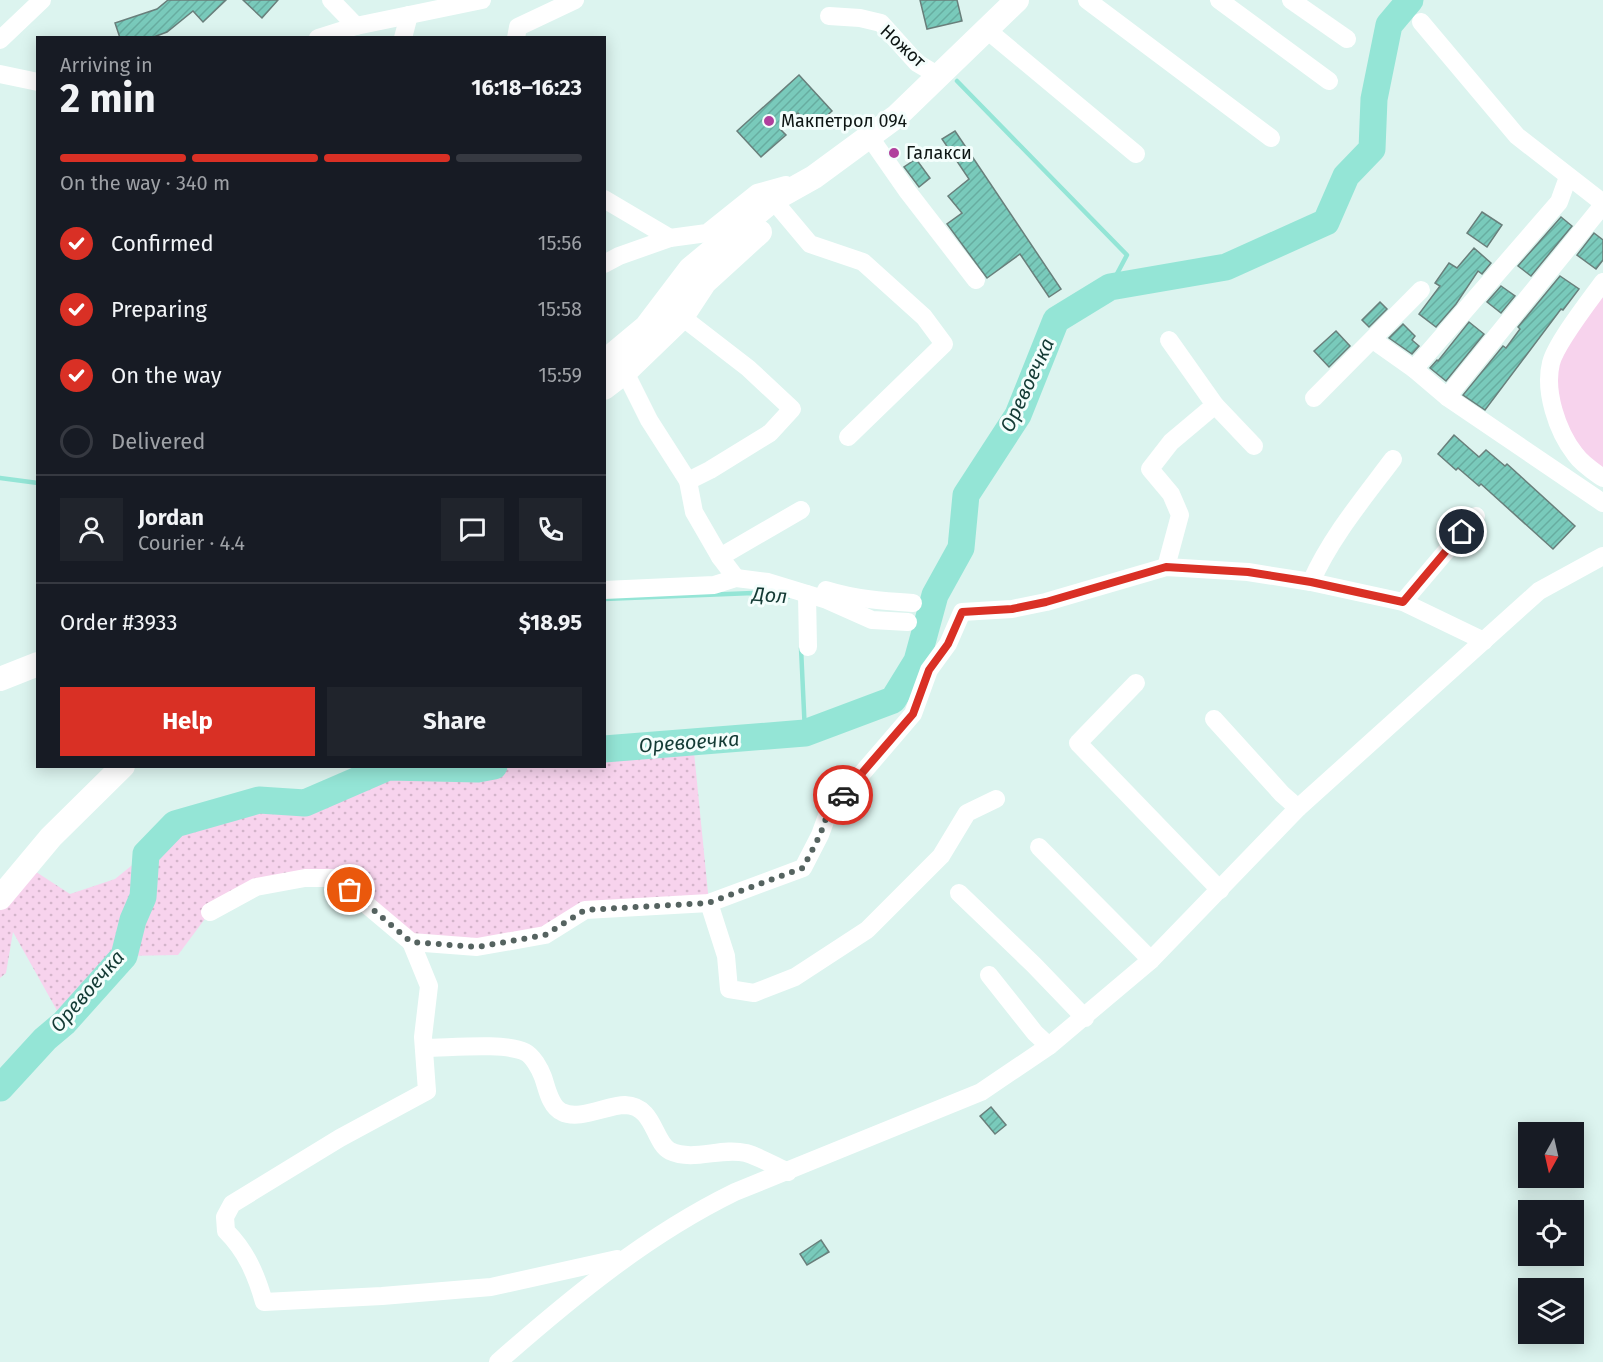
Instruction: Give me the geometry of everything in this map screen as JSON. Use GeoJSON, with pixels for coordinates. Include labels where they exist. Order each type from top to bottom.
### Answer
{"type":"FeatureCollection","features":[{"type":"Feature","properties":{"kind":"street"},"geometry":{"type":"LineString","coordinates":[[0,40],[42,0]]}},
{"type":"Feature","properties":{"kind":"street"},"geometry":{"type":"LineString","coordinates":[[331,0],[356,26]]}},
{"type":"Feature","properties":{"kind":"street"},"geometry":{"type":"LineString","coordinates":[[338,34],[356,26],[483,0]]}},
{"type":"Feature","properties":{"kind":"street"},"geometry":{"type":"LineString","coordinates":[[516,36],[518,27],[575,0]]}},
{"type":"Feature","properties":{"kind":"street"},"geometry":{"type":"LineString","coordinates":[[606,384],[615,367],[690,269],[779,206],[814,177],[897,116],[1017,0]]}},
{"type":"Feature","properties":{"kind":"street"},"geometry":{"type":"LineString","coordinates":[[1087,0],[1271,138]]}},
{"type":"Feature","properties":{"kind":"street"},"geometry":{"type":"LineString","coordinates":[[1218,0],[1329,81]]}},
{"type":"Feature","properties":{"kind":"street"},"geometry":{"type":"LineString","coordinates":[[1291,0],[1347,39]]}},
{"type":"Feature","properties":{"kind":"street"},"geometry":{"type":"LineString","coordinates":[[404,36],[409,15]]}},
{"type":"Feature","properties":{"kind":"street","name":"Ножот"},"geometry":{"type":"LineString","coordinates":[[829,16],[860,18],[881,23],[917,63],[939,76]]}},
{"type":"Feature","properties":{"kind":"street"},"geometry":{"type":"LineString","coordinates":[[1421,22],[1517,136],[1603,204],[1447,397]]}},
{"type":"Feature","properties":{"kind":"street"},"geometry":{"type":"LineString","coordinates":[[987,30],[1136,154]]}},
{"type":"Feature","properties":{"kind":"street"},"geometry":{"type":"LineString","coordinates":[[0,74],[36,82]]}},
{"type":"Feature","properties":{"kind":"street"},"geometry":{"type":"LineString","coordinates":[[869,136],[908,192],[976,280]]}},
{"type":"Feature","properties":{"kind":"street"},"geometry":{"type":"LineString","coordinates":[[606,263],[670,238],[707,234],[757,193],[814,177]]}},
{"type":"Feature","properties":{"kind":"street"},"geometry":{"type":"LineString","coordinates":[[1414,369],[1558,202],[1568,177]]}},
{"type":"Feature","properties":{"kind":"street"},"geometry":{"type":"LineString","coordinates":[[606,200],[670,238]]}},
{"type":"Feature","properties":{"kind":"street"},"geometry":{"type":"LineString","coordinates":[[615,367],[682,317],[705,282],[779,206]]}},
{"type":"Feature","properties":{"kind":"street"},"geometry":{"type":"LineString","coordinates":[[779,206],[810,244],[863,262],[924,317],[944,344],[848,437]]}},
{"type":"Feature","properties":{"kind":"street"},"geometry":{"type":"LineString","coordinates":[[1603,282],[1557,349],[1551,363],[1550,388],[1561,432],[1575,455],[1603,478]]}},
{"type":"Feature","properties":{"kind":"street"},"geometry":{"type":"LineString","coordinates":[[1314,399],[1421,290]]}},
{"type":"Feature","properties":{"kind":"street"},"geometry":{"type":"LineString","coordinates":[[682,317],[748,368],[792,409],[770,433],[688,481]]}},
{"type":"Feature","properties":{"kind":"street"},"geometry":{"type":"LineString","coordinates":[[1169,340],[1215,405],[1254,446]]}},
{"type":"Feature","properties":{"kind":"street"},"geometry":{"type":"LineString","coordinates":[[1373,340],[1414,369],[1447,397],[1603,503]]}},
{"type":"Feature","properties":{"kind":"street"},"geometry":{"type":"LineString","coordinates":[[615,367],[688,481],[694,512],[720,557],[736,578]]}},
{"type":"Feature","properties":{"kind":"street"},"geometry":{"type":"LineString","coordinates":[[1166,567],[1180,515],[1171,494],[1150,469],[1171,442],[1215,405]]}},
{"type":"Feature","properties":{"kind":"street"},"geometry":{"type":"LineString","coordinates":[[1311,582],[1320,561],[1345,523],[1393,459]]}},
{"type":"Feature","properties":{"kind":"street"},"geometry":{"type":"LineString","coordinates":[[720,557],[801,510]]}},
{"type":"Feature","properties":{"kind":"street"},"geometry":{"type":"LineString","coordinates":[[1403,602],[1476,516]]}},
{"type":"Feature","properties":{"kind":"street"},"geometry":{"type":"LineString","coordinates":[[498,1362],[625,1257],[696,1211],[735,1192],[981,1092],[1049,1046],[1151,960],[1298,808],[1539,591],[1603,556]]}},
{"type":"Feature","properties":{"kind":"street"},"geometry":{"type":"LineString","coordinates":[[411,942],[477,947],[545,935],[585,910],[708,903],[803,868],[820,835],[828,813],[913,714],[929,670],[948,644],[962,612],[1012,609],[1046,602],[1166,567],[1248,572],[1311,582],[1403,602],[1484,641]]}},
{"type":"Feature","properties":{"kind":"street"},"geometry":{"type":"LineString","coordinates":[[606,590],[714,585],[736,578],[813,586],[846,596],[877,601],[913,603]]}},
{"type":"Feature","properties":{"kind":"street"},"geometry":{"type":"LineString","coordinates":[[768,582],[827,600],[872,620],[908,622]]}},
{"type":"Feature","properties":{"kind":"street"},"geometry":{"type":"LineString","coordinates":[[807,594],[808,647]]}},
{"type":"Feature","properties":{"kind":"street"},"geometry":{"type":"LineString","coordinates":[[0,679],[36,665]]}},
{"type":"Feature","properties":{"kind":"street"},"geometry":{"type":"LineString","coordinates":[[0,692],[36,679]]}},
{"type":"Feature","properties":{"kind":"street"},"geometry":{"type":"LineString","coordinates":[[1136,683],[1078,743],[1220,890]]}},
{"type":"Feature","properties":{"kind":"street"},"geometry":{"type":"LineString","coordinates":[[1214,719],[1282,794],[1298,808]]}},
{"type":"Feature","properties":{"kind":"street"},"geometry":{"type":"LineString","coordinates":[[0,898],[51,837],[121,768]]}},
{"type":"Feature","properties":{"kind":"street"},"geometry":{"type":"LineString","coordinates":[[708,903],[726,956],[729,989],[754,993],[795,977],[867,930],[941,856],[967,813],[996,799]]}},
{"type":"Feature","properties":{"kind":"street"},"geometry":{"type":"LineString","coordinates":[[1039,848],[1151,960]]}},
{"type":"Feature","properties":{"kind":"street"},"geometry":{"type":"LineString","coordinates":[[210,912],[256,887],[305,878],[335,878],[411,942],[429,987],[423,1037],[427,1091],[340,1138],[288,1172],[232,1204],[225,1217],[226,1231],[239,1243],[247,1257],[264,1302],[492,1287],[625,1257]]}},
{"type":"Feature","properties":{"kind":"street"},"geometry":{"type":"LineString","coordinates":[[959,893],[1034,965],[1084,1018]]}},
{"type":"Feature","properties":{"kind":"street"},"geometry":{"type":"LineString","coordinates":[[989,975],[1035,1033],[1049,1046]]}},
{"type":"Feature","properties":{"kind":"street"},"geometry":{"type":"LineString","coordinates":[[425,1048],[510,1047],[526,1053],[540,1070],[552,1103],[561,1112],[574,1115],[624,1105],[639,1109],[650,1120],[666,1149],[678,1155],[691,1156],[715,1151],[746,1153],[788,1172]]}},
{"type":"Feature","properties":{"kind":"shaded area"},"geometry":{"type":"Polygon","coordinates":[[[1603,282],[1603,478],[1592,471],[1554,407],[1557,349],[1603,282]]]}},
{"type":"Feature","properties":{"kind":"shaded area"},"geometry":{"type":"Polygon","coordinates":[[[693,742],[709,903],[585,910],[545,935],[411,942],[335,878],[305,878],[210,912],[178,955],[124,956],[64,1023],[13,932],[6,973],[0,978],[0,898],[27,866],[70,894],[115,879],[146,854],[175,824],[259,800],[305,803],[386,768],[606,768],[606,749],[693,742]]]}},
{"type":"Feature","properties":{"kind":"building"},"geometry":{"type":"Polygon","coordinates":[[[168,0],[226,0],[203,22],[193,11],[167,32],[156,36],[119,36],[115,23],[157,9],[168,0]]]}},
{"type":"Feature","properties":{"kind":"building"},"geometry":{"type":"Polygon","coordinates":[[[243,0],[278,0],[262,18],[243,0]]]}},
{"type":"Feature","properties":{"kind":"building"},"geometry":{"type":"Polygon","coordinates":[[[920,0],[957,0],[962,21],[927,29],[920,0]]]}},
{"type":"Feature","properties":{"kind":"building","name":"Макпетрол 094"},"geometry":{"type":"Polygon","coordinates":[[[799,75],[832,111],[812,129],[798,113],[780,129],[786,135],[761,157],[737,131],[799,75]]]}},
{"type":"Feature","properties":{"kind":"building"},"geometry":{"type":"Polygon","coordinates":[[[955,131],[1061,289],[1049,297],[1020,254],[987,278],[947,224],[962,213],[948,196],[969,179],[942,139],[955,131]]]}},
{"type":"Feature","properties":{"kind":"building"},"geometry":{"type":"Polygon","coordinates":[[[916,159],[930,178],[919,187],[904,167],[916,159]]]}},
{"type":"Feature","properties":{"kind":"building"},"geometry":{"type":"Polygon","coordinates":[[[1482,212],[1502,225],[1487,247],[1467,233],[1482,212]]]}},
{"type":"Feature","properties":{"kind":"building"},"geometry":{"type":"Polygon","coordinates":[[[1561,217],[1572,226],[1531,276],[1518,266],[1561,217]]]}},
{"type":"Feature","properties":{"kind":"building"},"geometry":{"type":"Polygon","coordinates":[[[1594,233],[1603,240],[1603,260],[1596,269],[1577,255],[1594,233]]]}},
{"type":"Feature","properties":{"kind":"building"},"geometry":{"type":"Polygon","coordinates":[[[1474,248],[1491,263],[1482,274],[1478,271],[1456,304],[1436,327],[1419,314],[1440,286],[1435,283],[1449,263],[1457,268],[1474,248]]]}},
{"type":"Feature","properties":{"kind":"building"},"geometry":{"type":"Polygon","coordinates":[[[1560,276],[1579,289],[1563,310],[1561,309],[1485,410],[1463,395],[1503,346],[1506,348],[1520,329],[1518,327],[1560,276]]]}},
{"type":"Feature","properties":{"kind":"building"},"geometry":{"type":"Polygon","coordinates":[[[1501,286],[1515,296],[1501,313],[1487,302],[1501,286]]]}},
{"type":"Feature","properties":{"kind":"building"},"geometry":{"type":"Polygon","coordinates":[[[1380,302],[1387,309],[1369,327],[1362,320],[1380,302]]]}},
{"type":"Feature","properties":{"kind":"building"},"geometry":{"type":"Polygon","coordinates":[[[1469,322],[1484,334],[1446,381],[1430,368],[1469,322]]]}},
{"type":"Feature","properties":{"kind":"building"},"geometry":{"type":"Polygon","coordinates":[[[1403,324],[1415,336],[1412,340],[1419,346],[1412,354],[1389,338],[1403,324]]]}},
{"type":"Feature","properties":{"kind":"building"},"geometry":{"type":"Polygon","coordinates":[[[1336,331],[1350,346],[1329,367],[1314,351],[1336,331]]]}},
{"type":"Feature","properties":{"kind":"building"},"geometry":{"type":"Polygon","coordinates":[[[1454,435],[1479,457],[1486,450],[1505,466],[1507,464],[1575,526],[1553,549],[1481,484],[1479,486],[1458,468],[1456,470],[1438,454],[1454,435]]]}},
{"type":"Feature","properties":{"kind":"building"},"geometry":{"type":"Polygon","coordinates":[[[991,1107],[1006,1125],[995,1134],[980,1116],[991,1107]]]}},
{"type":"Feature","properties":{"kind":"building"},"geometry":{"type":"Polygon","coordinates":[[[821,1240],[829,1252],[807,1265],[800,1254],[821,1240]]]}},
{"type":"Feature","properties":{"kind":"waterway","name":"Оревоечка"},"geometry":{"type":"LineString","coordinates":[[606,749],[805,733],[893,700],[917,661],[935,595],[961,548],[966,495],[1018,415],[1056,320],[1110,287],[1226,267],[1326,222],[1346,176],[1372,149],[1374,99],[1389,25],[1410,0]]}},
{"type":"Feature","properties":{"kind":"waterway"},"geometry":{"type":"LineString","coordinates":[[957,81],[1127,255],[1110,287]]}},
{"type":"Feature","properties":{"kind":"waterway","name":"Дол"},"geometry":{"type":"LineString","coordinates":[[0,478],[36,483]]}},
{"type":"Feature","properties":{"kind":"waterway","name":"Дол"},"geometry":{"type":"LineString","coordinates":[[606,599],[753,593],[788,597]]}},
{"type":"Feature","properties":{"kind":"waterway","name":"Дол"},"geometry":{"type":"LineString","coordinates":[[801,648],[805,733]]}},
{"type":"Feature","properties":{"kind":"waterway","name":"Оревоечка"},"geometry":{"type":"LineString","coordinates":[[0,1088],[45,1039],[64,1023],[124,956],[133,920],[143,897],[146,854],[175,824],[259,800],[305,803],[386,768]]}},
{"type":"Feature","properties":{"kind":"waterway","name":"Оревоечка"},"geometry":{"type":"LineString","coordinates":[[433,768],[483,768]]}},
{"type":"Feature","properties":{"kind":"way so far"},"geometry":{"type":"LineString","coordinates":[[350,890],[411,942],[477,947],[545,935],[585,910],[708,903],[803,868],[820,835],[828,813],[843,795]]}},
{"type":"Feature","properties":{"kind":"place","name":"Макпетрол 094"},"geometry":{"type":"Point","coordinates":[769,121]}},
{"type":"Feature","properties":{"kind":"place","name":"Галакси"},"geometry":{"type":"Point","coordinates":[894,153]}},
{"type":"Feature","properties":{"kind":"route"},"geometry":{"type":"LineString","coordinates":[[843,795],[913,714],[929,670],[948,644],[962,612],[1012,609],[1046,602],[1166,567],[1248,572],[1311,582],[1403,602],[1462,532]]}}]}
